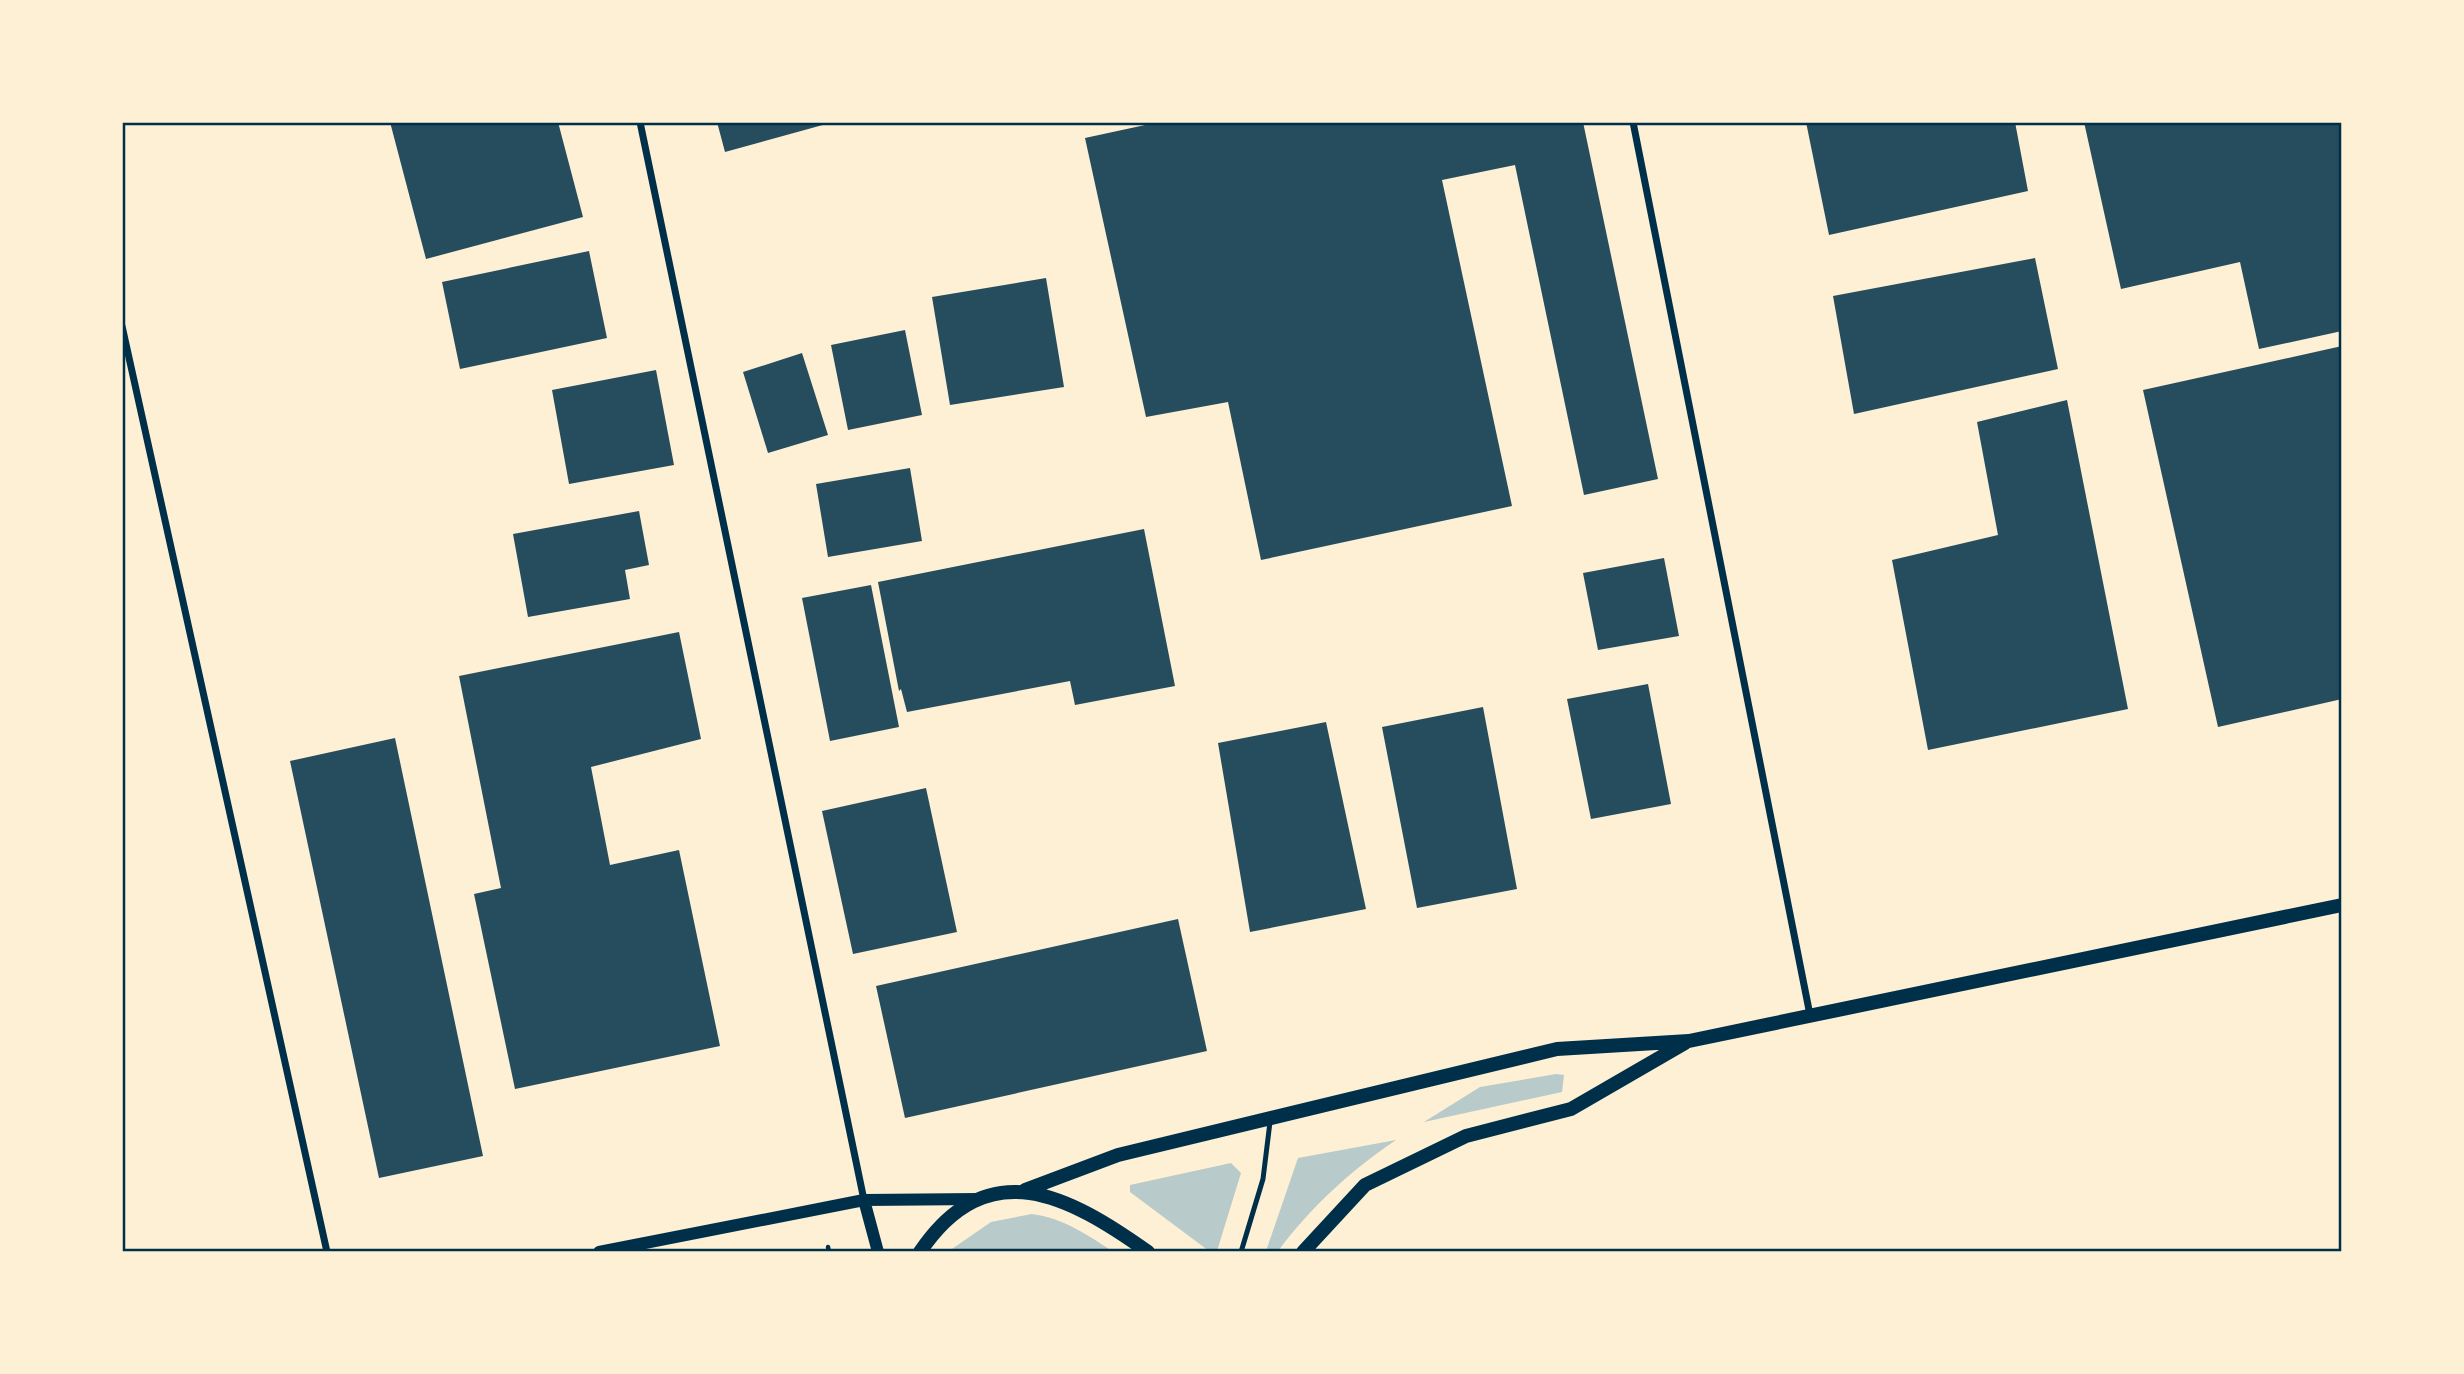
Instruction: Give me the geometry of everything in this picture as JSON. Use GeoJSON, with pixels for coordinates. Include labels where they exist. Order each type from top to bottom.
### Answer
{"type":"FeatureCollection","features":[{"type":"Feature","properties":{"kind":"main road"},"geometry":{"type":"LineString","coordinates":[[920,1251],[938,1227],[979,1199],[1025,1190],[1118,1155],[1270,1118],[1557,1049],[1689,1041],[2342,905]]}},
{"type":"Feature","properties":{"kind":"main road"},"geometry":{"type":"LineString","coordinates":[[1303,1251],[1365,1185],[1466,1136],[1571,1109],[1689,1041]]}},
{"type":"Feature","properties":{"kind":"main road"},"geometry":{"type":"LineString","coordinates":[[1025,1190],[1067,1202],[1147,1251]]}},
{"type":"Feature","properties":{"kind":"street"},"geometry":{"type":"LineString","coordinates":[[640,122],[864,1200],[878,1251]]}},
{"type":"Feature","properties":{"kind":"street"},"geometry":{"type":"LineString","coordinates":[[1633,122],[1810,1015]]}},
{"type":"Feature","properties":{"kind":"street"},"geometry":{"type":"LineString","coordinates":[[122,326],[327,1251]]}},
{"type":"Feature","properties":{"kind":"street"},"geometry":{"type":"LineString","coordinates":[[599,1251],[864,1200],[979,1199]]}},
{"type":"Feature","properties":{"kind":"lane"},"geometry":{"type":"LineString","coordinates":[[1241,1251],[1263,1178],[1270,1118]]}},
{"type":"Feature","properties":{"kind":"shaded area"},"geometry":{"type":"Polygon","coordinates":[[[1556,1074],[1564,1075],[1562,1092],[1424,1122],[1480,1087],[1556,1074]]]}},
{"type":"Feature","properties":{"kind":"shaded area"},"geometry":{"type":"Polygon","coordinates":[[[1396,1140],[1332,1191],[1278,1251],[1266,1251],[1298,1158],[1396,1140]]]}},
{"type":"Feature","properties":{"kind":"shaded area"},"geometry":{"type":"Polygon","coordinates":[[[1231,1163],[1241,1173],[1217,1251],[1209,1251],[1130,1192],[1130,1185],[1231,1163]]]}},
{"type":"Feature","properties":{"kind":"shaded area"},"geometry":{"type":"Polygon","coordinates":[[[1032,1214],[1064,1223],[1112,1251],[949,1251],[991,1222],[1032,1214]]]}},
{"type":"Feature","properties":{"kind":"building"},"geometry":{"type":"Polygon","coordinates":[[[390,122],[558,122],[583,217],[426,259],[390,122]]]}},
{"type":"Feature","properties":{"kind":"building"},"geometry":{"type":"Polygon","coordinates":[[[717,122],[830,122],[830,123],[725,152],[717,122]]]}},
{"type":"Feature","properties":{"kind":"building"},"geometry":{"type":"Polygon","coordinates":[[[1159,122],[1583,122],[1658,479],[1584,495],[1515,165],[1442,180],[1512,506],[1261,560],[1228,402],[1146,417],[1085,138],[1159,122]]]}},
{"type":"Feature","properties":{"kind":"building"},"geometry":{"type":"Polygon","coordinates":[[[1806,122],[2015,122],[2028,191],[1829,235],[1806,122]]]}},
{"type":"Feature","properties":{"kind":"building"},"geometry":{"type":"Polygon","coordinates":[[[2084,122],[2342,122],[2342,331],[2259,349],[2240,262],[2121,289],[2084,122]]]}},
{"type":"Feature","properties":{"kind":"building"},"geometry":{"type":"Polygon","coordinates":[[[589,251],[607,338],[460,369],[442,282],[589,251]]]}},
{"type":"Feature","properties":{"kind":"building"},"geometry":{"type":"Polygon","coordinates":[[[2035,258],[2058,369],[1854,414],[1833,296],[2035,258]]]}},
{"type":"Feature","properties":{"kind":"building"},"geometry":{"type":"Polygon","coordinates":[[[1046,278],[1064,387],[950,405],[932,297],[1046,278]]]}},
{"type":"Feature","properties":{"kind":"building"},"geometry":{"type":"Polygon","coordinates":[[[905,330],[922,415],[848,430],[831,345],[905,330]]]}},
{"type":"Feature","properties":{"kind":"building"},"geometry":{"type":"Polygon","coordinates":[[[2342,346],[2342,699],[2218,727],[2143,390],[2342,346]]]}},
{"type":"Feature","properties":{"kind":"building"},"geometry":{"type":"Polygon","coordinates":[[[802,353],[828,435],[768,453],[743,372],[802,353]]]}},
{"type":"Feature","properties":{"kind":"building"},"geometry":{"type":"Polygon","coordinates":[[[656,370],[674,465],[569,484],[552,390],[656,370]]]}},
{"type":"Feature","properties":{"kind":"building"},"geometry":{"type":"Polygon","coordinates":[[[2067,400],[2128,709],[1928,750],[1892,560],[1998,535],[1977,422],[2067,400]]]}},
{"type":"Feature","properties":{"kind":"building"},"geometry":{"type":"Polygon","coordinates":[[[910,468],[922,541],[828,557],[816,484],[910,468]]]}},
{"type":"Feature","properties":{"kind":"building"},"geometry":{"type":"Polygon","coordinates":[[[639,511],[649,565],[625,570],[630,599],[528,617],[513,534],[639,511]]]}},
{"type":"Feature","properties":{"kind":"building"},"geometry":{"type":"Polygon","coordinates":[[[1144,529],[1175,686],[1075,705],[1070,681],[907,712],[901,689],[899,691],[878,582],[1144,529]]]}},
{"type":"Feature","properties":{"kind":"building"},"geometry":{"type":"Polygon","coordinates":[[[1664,558],[1679,636],[1598,650],[1583,573],[1664,558]]]}},
{"type":"Feature","properties":{"kind":"building"},"geometry":{"type":"Polygon","coordinates":[[[871,585],[899,727],[830,741],[802,598],[871,585]]]}},
{"type":"Feature","properties":{"kind":"building"},"geometry":{"type":"Polygon","coordinates":[[[679,632],[701,739],[591,767],[610,865],[679,850],[720,1046],[515,1089],[474,894],[501,888],[459,676],[679,632]]]}},
{"type":"Feature","properties":{"kind":"building"},"geometry":{"type":"Polygon","coordinates":[[[1648,684],[1671,804],[1591,819],[1567,699],[1648,684]]]}},
{"type":"Feature","properties":{"kind":"building"},"geometry":{"type":"Polygon","coordinates":[[[1483,707],[1517,889],[1417,908],[1382,727],[1483,707]]]}},
{"type":"Feature","properties":{"kind":"building"},"geometry":{"type":"Polygon","coordinates":[[[1326,722],[1366,909],[1250,932],[1218,743],[1326,722]]]}},
{"type":"Feature","properties":{"kind":"building"},"geometry":{"type":"Polygon","coordinates":[[[395,738],[483,1156],[379,1178],[290,761],[395,738]]]}},
{"type":"Feature","properties":{"kind":"building"},"geometry":{"type":"Polygon","coordinates":[[[926,788],[957,932],[853,954],[822,811],[926,788]]]}},
{"type":"Feature","properties":{"kind":"building"},"geometry":{"type":"Polygon","coordinates":[[[1178,919],[1207,1051],[905,1118],[876,986],[1178,919]]]}}]}
